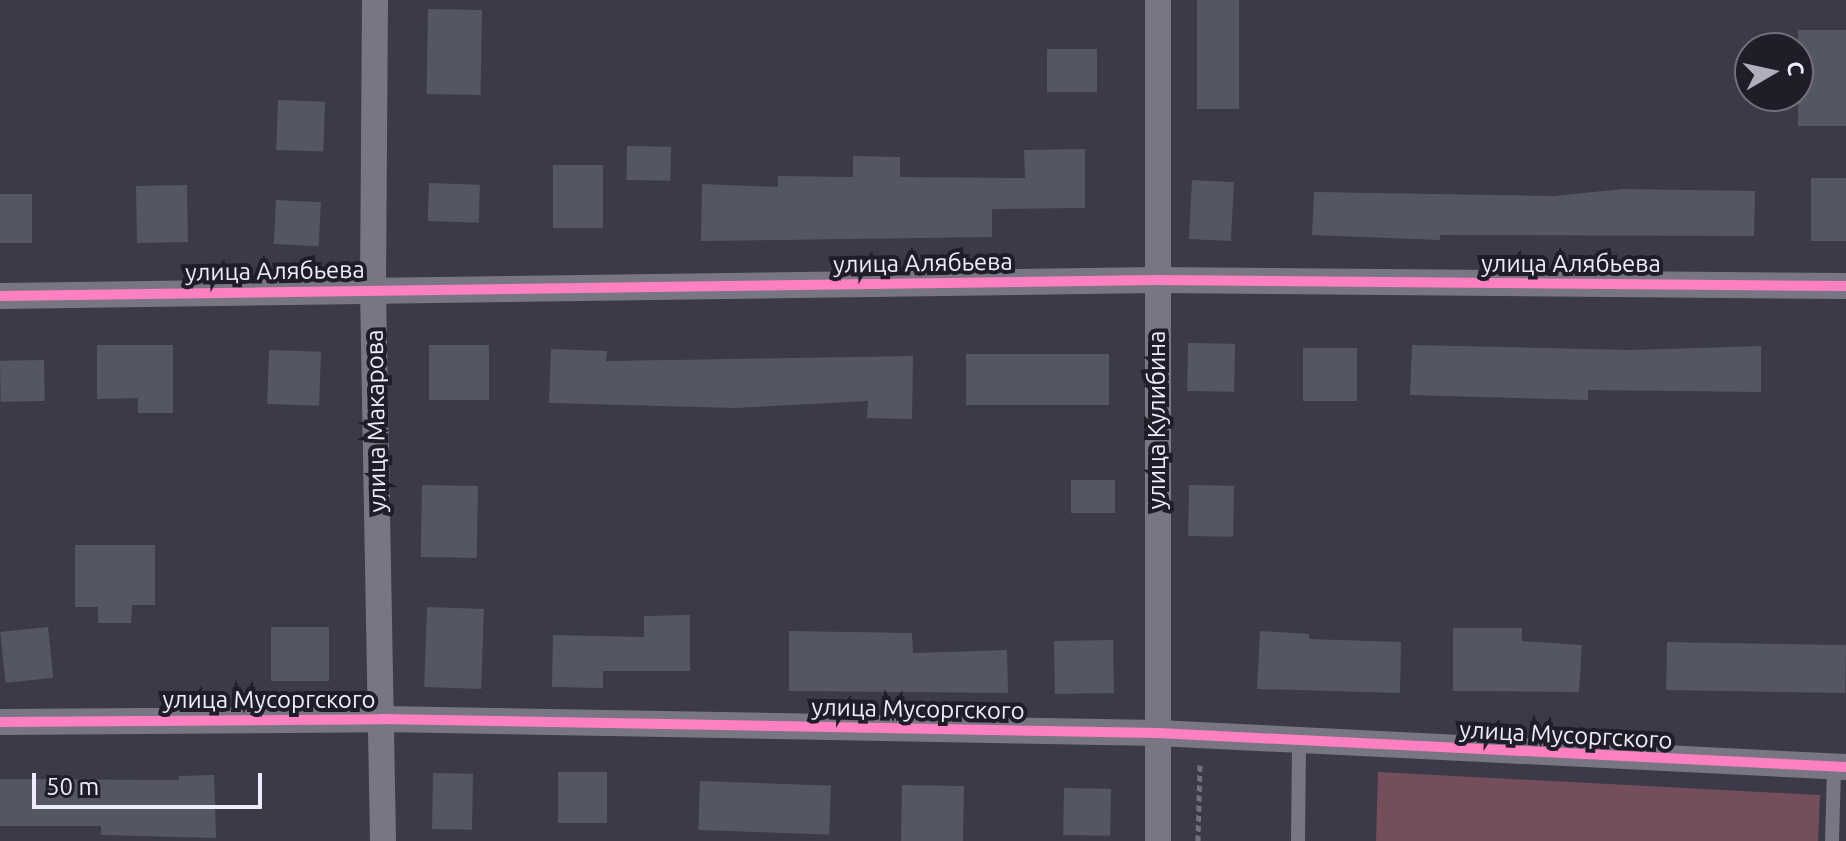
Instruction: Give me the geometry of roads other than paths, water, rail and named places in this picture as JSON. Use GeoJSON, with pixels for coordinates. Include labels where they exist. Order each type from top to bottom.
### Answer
{"type":"FeatureCollection","features":[{"type":"Feature","properties":{"kind":"street","name":"улица Макарова"},"geometry":{"type":"LineString","coordinates":[[375,0],[373,290],[383,841]]}},
{"type":"Feature","properties":{"kind":"street","name":"улица Кулибина"},"geometry":{"type":"LineString","coordinates":[[1158,0],[1158,841]]}},
{"type":"Feature","properties":{"kind":"street","name":"улица Алябьева"},"geometry":{"type":"LineString","coordinates":[[0,296],[1156,280],[1846,286]]}},
{"type":"Feature","properties":{"kind":"street","name":"улица Мусоргского"},"geometry":{"type":"LineString","coordinates":[[0,722],[382,719],[1158,733],[1840,769]]}},
{"type":"Feature","properties":{"kind":"lane"},"geometry":{"type":"LineString","coordinates":[[1298,841],[1299,741]]}},
{"type":"Feature","properties":{"kind":"lane"},"geometry":{"type":"LineString","coordinates":[[1832,841],[1840,769]]}}]}
